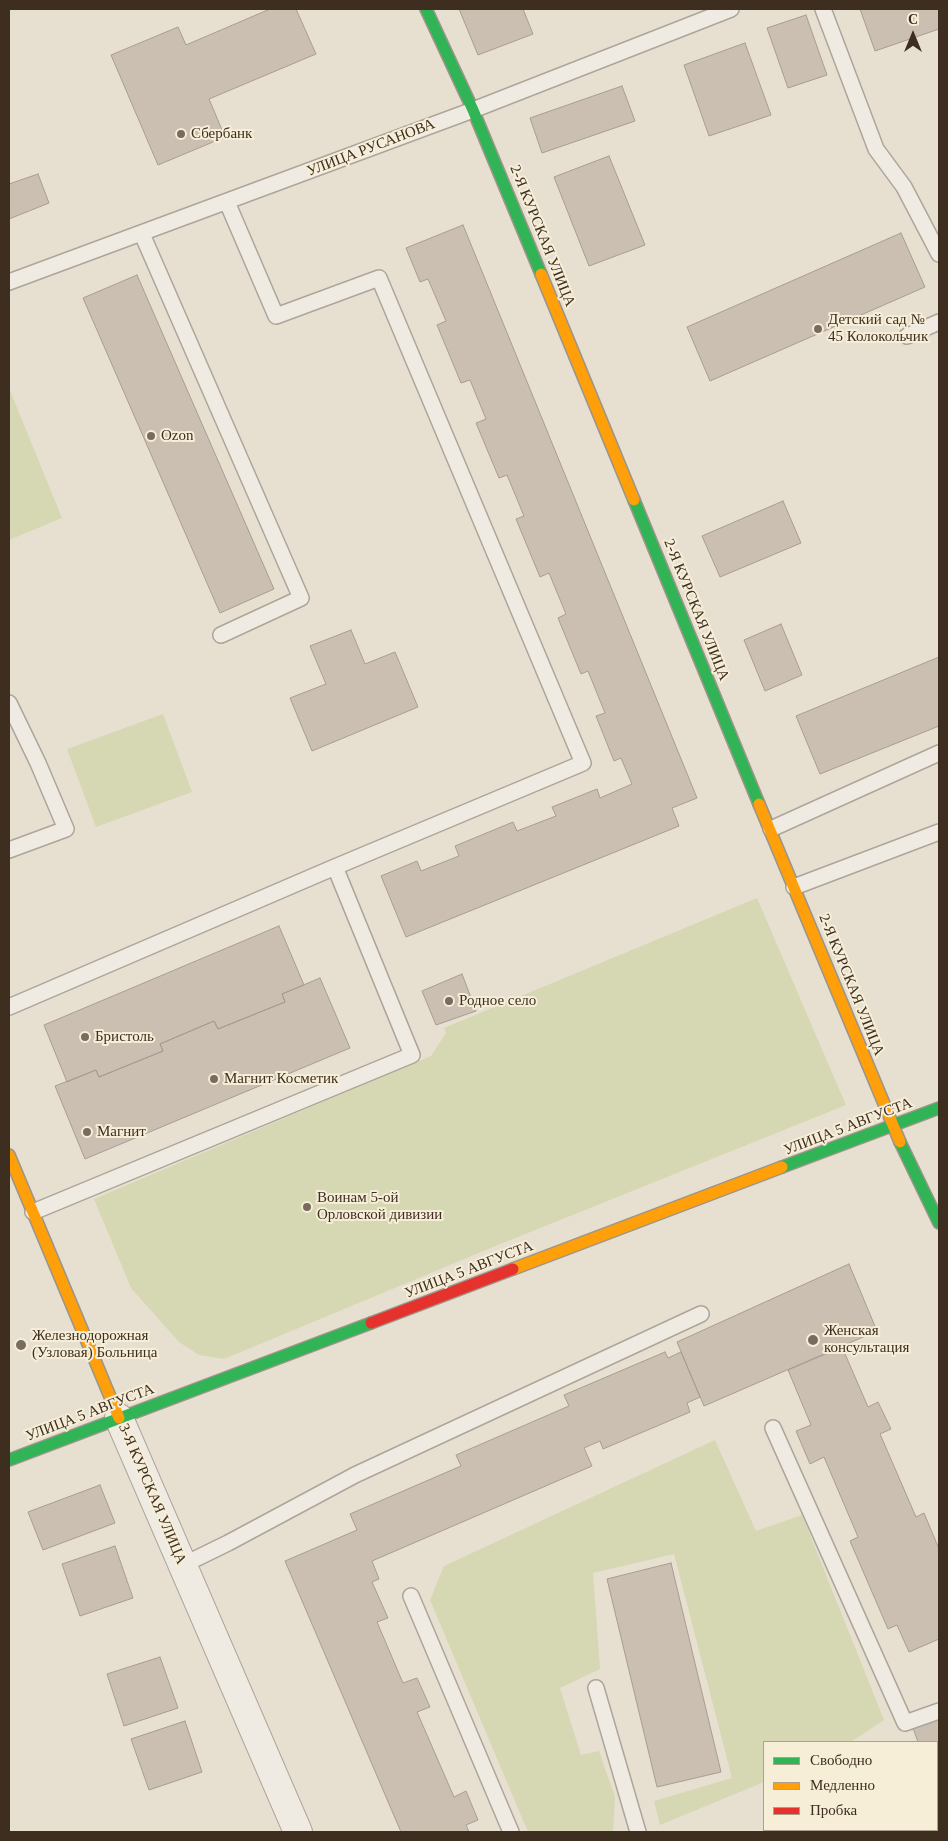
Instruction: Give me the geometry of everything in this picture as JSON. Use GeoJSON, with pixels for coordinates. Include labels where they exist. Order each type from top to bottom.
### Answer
{"type":"FeatureCollection","features":[{"type":"Feature","properties":{"kind":"street","name":"2-Я КУРСКАЯ УЛИЦА"},"geometry":{"type":"LineString","coordinates":[[426,9],[473,110],[892,1126],[939,1223]]}},
{"type":"Feature","properties":{"kind":"street","name":"УЛИЦА 5 АВГУСТА"},"geometry":{"type":"LineString","coordinates":[[9,1460],[939,1108]]}},
{"type":"Feature","properties":{"kind":"street","name":"3-Я КУРСКАЯ УЛИЦА"},"geometry":{"type":"LineString","coordinates":[[9,1155],[119,1418],[298,1832]]}},
{"type":"Feature","properties":{"kind":"lane","name":"УЛИЦА РУСАНОВА"},"geometry":{"type":"LineString","coordinates":[[9,282],[473,110],[710,13],[731,9]]}},
{"type":"Feature","properties":{"kind":"lane"},"geometry":{"type":"LineString","coordinates":[[823,9],[876,149],[904,187],[939,254]]}},
{"type":"Feature","properties":{"kind":"lane"},"geometry":{"type":"LineString","coordinates":[[9,1007],[583,763],[379,278],[276,316],[227,202]]}},
{"type":"Feature","properties":{"kind":"lane"},"geometry":{"type":"LineString","coordinates":[[142,234],[301,598],[221,635]]}},
{"type":"Feature","properties":{"kind":"lane"},"geometry":{"type":"LineString","coordinates":[[907,336],[939,322]]}},
{"type":"Feature","properties":{"kind":"lane"},"geometry":{"type":"LineString","coordinates":[[9,704],[38,763],[66,829],[9,850]]}},
{"type":"Feature","properties":{"kind":"lane"},"geometry":{"type":"LineString","coordinates":[[771,829],[939,753]]}},
{"type":"Feature","properties":{"kind":"lane"},"geometry":{"type":"LineString","coordinates":[[794,887],[939,832]]}},
{"type":"Feature","properties":{"kind":"lane"},"geometry":{"type":"LineString","coordinates":[[33,1212],[412,1055],[335,867]]}},
{"type":"Feature","properties":{"kind":"lane"},"geometry":{"type":"LineString","coordinates":[[183,1565],[341,1482],[701,1314]]}},
{"type":"Feature","properties":{"kind":"lane"},"geometry":{"type":"LineString","coordinates":[[773,1428],[906,1723],[939,1711]]}},
{"type":"Feature","properties":{"kind":"lane"},"geometry":{"type":"LineString","coordinates":[[411,1596],[511,1832]]}},
{"type":"Feature","properties":{"kind":"lane"},"geometry":{"type":"LineString","coordinates":[[596,1688],[638,1832]]}},
{"type":"Feature","properties":{"kind":"green space"},"geometry":{"type":"Polygon","coordinates":[[[9,388],[62,518],[9,540],[9,388]]]}},
{"type":"Feature","properties":{"kind":"green space"},"geometry":{"type":"Polygon","coordinates":[[[163,714],[192,792],[96,827],[67,749],[163,714]]]}},
{"type":"Feature","properties":{"kind":"green space"},"geometry":{"type":"Polygon","coordinates":[[[757,898],[846,1105],[498,1245],[224,1359],[199,1355],[179,1342],[131,1288],[94,1199],[431,1056],[446,1033],[444,1028],[757,898]]]}},
{"type":"Feature","properties":{"kind":"green space"},"geometry":{"type":"Polygon","coordinates":[[[715,1440],[756,1531],[802,1515],[884,1720],[852,1741],[763,1741],[763,1782],[660,1825],[654,1801],[732,1778],[674,1554],[593,1573],[600,1669],[560,1688],[581,1755],[599,1751],[615,1797],[613,1832],[528,1832],[430,1600],[444,1566],[715,1440]]]}},
{"type":"Feature","properties":{"kind":"building"},"geometry":{"type":"Polygon","coordinates":[[[270,9],[296,9],[316,54],[209,99],[225,137],[158,165],[111,55],[178,27],[186,45],[270,9]]]}},
{"type":"Feature","properties":{"kind":"building"},"geometry":{"type":"Polygon","coordinates":[[[459,9],[523,9],[533,34],[478,55],[459,9]]]}},
{"type":"Feature","properties":{"kind":"building"},"geometry":{"type":"Polygon","coordinates":[[[860,9],[939,9],[939,29],[875,51],[860,9]]]}},
{"type":"Feature","properties":{"kind":"building"},"geometry":{"type":"Polygon","coordinates":[[[806,15],[827,75],[788,88],[767,28],[806,15]]]}},
{"type":"Feature","properties":{"kind":"building"},"geometry":{"type":"Polygon","coordinates":[[[745,43],[771,115],[709,136],[684,65],[745,43]]]}},
{"type":"Feature","properties":{"kind":"building"},"geometry":{"type":"Polygon","coordinates":[[[622,86],[635,121],[542,153],[530,118],[622,86]]]}},
{"type":"Feature","properties":{"kind":"building"},"geometry":{"type":"Polygon","coordinates":[[[609,156],[645,245],[589,266],[554,177],[609,156]]]}},
{"type":"Feature","properties":{"kind":"building"},"geometry":{"type":"Polygon","coordinates":[[[38,174],[49,203],[9,219],[9,184],[38,174]]]}},
{"type":"Feature","properties":{"kind":"building"},"geometry":{"type":"Polygon","coordinates":[[[463,225],[697,798],[672,808],[679,826],[406,937],[381,876],[417,861],[421,871],[459,856],[455,846],[513,822],[517,831],[556,816],[552,807],[597,789],[600,798],[632,784],[621,758],[614,761],[596,716],[605,713],[588,671],[581,674],[558,618],[566,614],[549,573],[540,577],[516,519],[524,516],[507,475],[499,478],[476,423],[486,419],[470,380],[461,383],[437,325],[446,321],[428,279],[420,282],[406,248],[463,225]]]}},
{"type":"Feature","properties":{"kind":"building"},"geometry":{"type":"Polygon","coordinates":[[[901,233],[925,287],[710,381],[687,327],[901,233]]]}},
{"type":"Feature","properties":{"kind":"building"},"geometry":{"type":"Polygon","coordinates":[[[137,275],[274,589],[220,613],[83,298],[137,275]]]}},
{"type":"Feature","properties":{"kind":"building"},"geometry":{"type":"Polygon","coordinates":[[[783,501],[801,543],[720,577],[702,536],[783,501]]]}},
{"type":"Feature","properties":{"kind":"building"},"geometry":{"type":"Polygon","coordinates":[[[781,624],[802,675],[765,691],[744,640],[781,624]]]}},
{"type":"Feature","properties":{"kind":"building"},"geometry":{"type":"Polygon","coordinates":[[[351,630],[365,664],[395,652],[418,707],[312,751],[290,698],[326,684],[310,646],[351,630]]]}},
{"type":"Feature","properties":{"kind":"building"},"geometry":{"type":"Polygon","coordinates":[[[939,657],[939,726],[820,774],[796,716],[939,657]]]}},
{"type":"Feature","properties":{"kind":"building"},"geometry":{"type":"Polygon","coordinates":[[[279,926],[304,985],[282,994],[285,1002],[218,1029],[214,1021],[160,1044],[163,1051],[99,1077],[96,1070],[67,1082],[44,1025],[279,926]]]}},
{"type":"Feature","properties":{"kind":"building","name":"Родное село"},"geometry":{"type":"Polygon","coordinates":[[[462,974],[476,1011],[436,1025],[422,991],[462,974]]]}},
{"type":"Feature","properties":{"kind":"building"},"geometry":{"type":"Polygon","coordinates":[[[320,978],[350,1048],[85,1159],[55,1086],[96,1070],[99,1077],[163,1051],[160,1044],[214,1021],[218,1029],[285,1002],[282,994],[320,978]]]}},
{"type":"Feature","properties":{"kind":"building"},"geometry":{"type":"Polygon","coordinates":[[[849,1264],[877,1331],[704,1406],[677,1342],[849,1264]]]}},
{"type":"Feature","properties":{"kind":"building"},"geometry":{"type":"Polygon","coordinates":[[[842,1347],[868,1407],[878,1402],[891,1429],[880,1434],[916,1517],[924,1513],[939,1549],[939,1639],[909,1652],[897,1625],[888,1629],[850,1541],[858,1537],[824,1457],[810,1464],[796,1431],[811,1425],[788,1370],[842,1347]]]}},
{"type":"Feature","properties":{"kind":"building"},"geometry":{"type":"Polygon","coordinates":[[[665,1352],[668,1358],[681,1352],[700,1397],[687,1403],[690,1412],[603,1449],[600,1441],[584,1448],[592,1466],[372,1561],[379,1579],[372,1582],[388,1618],[377,1622],[403,1683],[417,1678],[430,1707],[417,1712],[454,1797],[466,1791],[478,1820],[466,1825],[469,1832],[401,1832],[285,1561],[357,1530],[350,1514],[461,1466],[456,1455],[569,1406],[564,1395],[665,1352]]]}},
{"type":"Feature","properties":{"kind":"building"},"geometry":{"type":"Polygon","coordinates":[[[100,1485],[115,1523],[43,1550],[28,1512],[100,1485]]]}},
{"type":"Feature","properties":{"kind":"building"},"geometry":{"type":"Polygon","coordinates":[[[115,1546],[133,1598],[80,1616],[62,1564],[115,1546]]]}},
{"type":"Feature","properties":{"kind":"building"},"geometry":{"type":"Polygon","coordinates":[[[671,1563],[721,1772],[657,1787],[607,1579],[671,1563]]]}},
{"type":"Feature","properties":{"kind":"building"},"geometry":{"type":"Polygon","coordinates":[[[160,1657],[178,1708],[124,1726],[107,1674],[160,1657]]]}},
{"type":"Feature","properties":{"kind":"building"},"geometry":{"type":"Polygon","coordinates":[[[939,1719],[939,1750],[938,1741],[918,1741],[913,1728],[939,1719]]]}},
{"type":"Feature","properties":{"kind":"building"},"geometry":{"type":"Polygon","coordinates":[[[185,1721],[202,1772],[149,1790],[131,1739],[185,1721]]]}},
{"type":"Feature","properties":{"kind":"building"},"geometry":{"type":"Polygon","coordinates":[[[939,1755],[938,1786],[938,1756],[939,1755]]]}},
{"type":"Feature","properties":{"kind":"building"},"geometry":{"type":"Polygon","coordinates":[[[938,1812],[939,1832],[904,1832],[938,1831],[938,1812]]]}},
{"type":"Feature","properties":{"kind":"traffic: fast"},"geometry":{"type":"LineString","coordinates":[[426,9],[473,110],[541,274]]}},
{"type":"Feature","properties":{"kind":"traffic: fast"},"geometry":{"type":"LineString","coordinates":[[634,500],[759,804]]}},
{"type":"Feature","properties":{"kind":"traffic: fast"},"geometry":{"type":"LineString","coordinates":[[782,1167],[939,1108]]}},
{"type":"Feature","properties":{"kind":"traffic: fast"},"geometry":{"type":"LineString","coordinates":[[900,1142],[939,1223]]}},
{"type":"Feature","properties":{"kind":"traffic: fast"},"geometry":{"type":"LineString","coordinates":[[9,1460],[371,1323]]}},
{"type":"Feature","properties":{"kind":"traffic: slow"},"geometry":{"type":"LineString","coordinates":[[541,274],[634,500]]}},
{"type":"Feature","properties":{"kind":"traffic: slow"},"geometry":{"type":"LineString","coordinates":[[759,804],[900,1142]]}},
{"type":"Feature","properties":{"kind":"traffic: slow"},"geometry":{"type":"LineString","coordinates":[[9,1155],[119,1418]]}},
{"type":"Feature","properties":{"kind":"traffic: slow"},"geometry":{"type":"LineString","coordinates":[[513,1269],[782,1167]]}},
{"type":"Feature","properties":{"kind":"traffic: jam"},"geometry":{"type":"LineString","coordinates":[[371,1323],[513,1269]]}},
{"type":"Feature","properties":{"kind":"place","name":"Сбербанк"},"geometry":{"type":"Point","coordinates":[181,134]}},
{"type":"Feature","properties":{"kind":"place","name":"Детский сад № 45 Колокольчик"},"geometry":{"type":"Point","coordinates":[818,329]}},
{"type":"Feature","properties":{"kind":"place","name":"Ozon"},"geometry":{"type":"Point","coordinates":[151,436]}},
{"type":"Feature","properties":{"kind":"place","name":"Родное село"},"geometry":{"type":"Point","coordinates":[449,1001]}},
{"type":"Feature","properties":{"kind":"place","name":"Бристоль"},"geometry":{"type":"Point","coordinates":[85,1037]}},
{"type":"Feature","properties":{"kind":"place","name":"Магнит Косметик"},"geometry":{"type":"Point","coordinates":[214,1079]}},
{"type":"Feature","properties":{"kind":"place","name":"Магнит"},"geometry":{"type":"Point","coordinates":[87,1132]}},
{"type":"Feature","properties":{"kind":"place","name":"Воинам 5-ой Орловской дивизии"},"geometry":{"type":"Point","coordinates":[307,1207]}},
{"type":"Feature","properties":{"kind":"place","name":"Женская консультация"},"geometry":{"type":"Point","coordinates":[813,1340]}},
{"type":"Feature","properties":{"kind":"place","name":"Железнодорожная (Узловая) Больница"},"geometry":{"type":"Point","coordinates":[21,1345]}}]}
